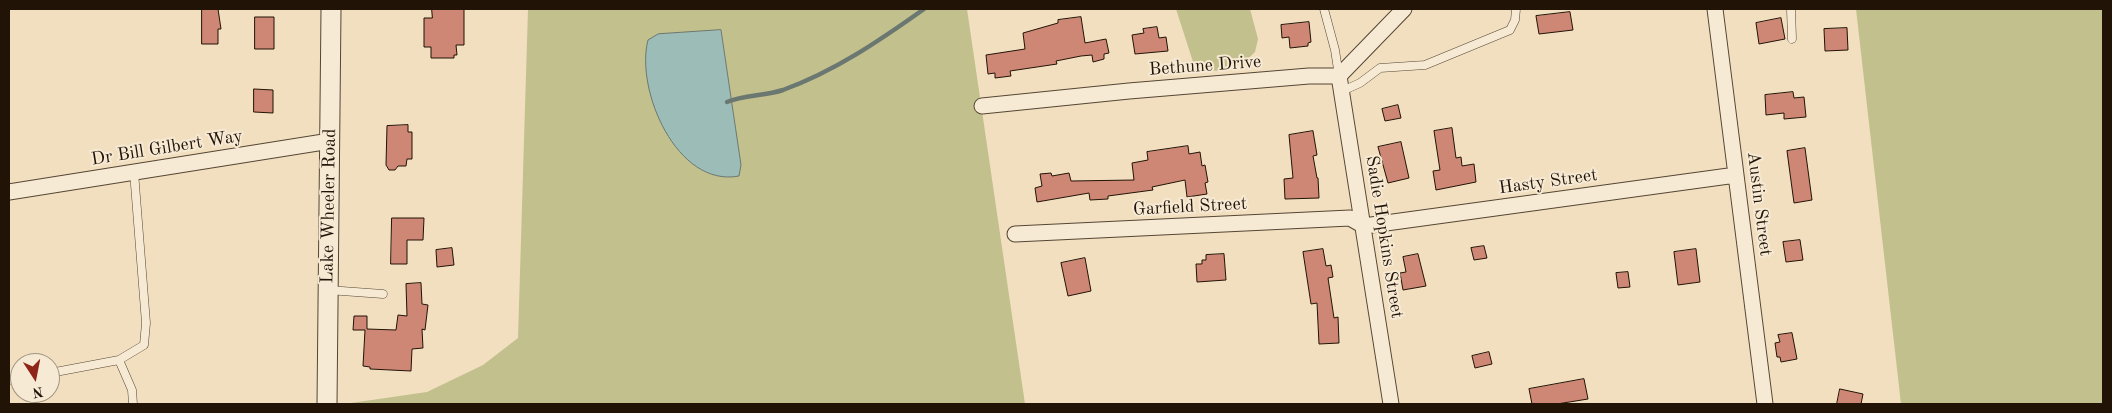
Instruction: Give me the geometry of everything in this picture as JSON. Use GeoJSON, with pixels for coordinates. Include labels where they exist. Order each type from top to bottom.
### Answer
{"type":"FeatureCollection","features":[{"type":"Feature","properties":{"kind":"street","name":"Lake Wheeler Road"},"geometry":{"type":"LineString","coordinates":[[327,404],[331,9]]}},
{"type":"Feature","properties":{"kind":"street"},"geometry":{"type":"LineString","coordinates":[[1340,83],[1404,9]]}},
{"type":"Feature","properties":{"kind":"street","name":"Austin Street"},"geometry":{"type":"LineString","coordinates":[[1715,9],[1765,404]]}},
{"type":"Feature","properties":{"kind":"street","name":"Bethune Drive"},"geometry":{"type":"LineString","coordinates":[[982,106],[1129,90],[1309,76],[1340,83]]}},
{"type":"Feature","properties":{"kind":"street","name":"Sadie Hopkins Street"},"geometry":{"type":"LineString","coordinates":[[1340,83],[1391,404]]}},
{"type":"Feature","properties":{"kind":"street","name":"Dr Bill Gilbert Way"},"geometry":{"type":"LineString","coordinates":[[9,192],[330,141]]}},
{"type":"Feature","properties":{"kind":"street","name":"Hasty Street"},"geometry":{"type":"LineString","coordinates":[[1364,226],[1736,175]]}},
{"type":"Feature","properties":{"kind":"street","name":"Garfield Street"},"geometry":{"type":"LineString","coordinates":[[1016,234],[1350,218],[1364,226]]}},
{"type":"Feature","properties":{"kind":"lane"},"geometry":{"type":"LineString","coordinates":[[1324,9],[1335,50],[1340,83],[1360,83],[1380,68],[1425,65],[1510,30],[1515,20],[1516,9]]}},
{"type":"Feature","properties":{"kind":"lane"},"geometry":{"type":"LineString","coordinates":[[1791,9],[1792,39]]}},
{"type":"Feature","properties":{"kind":"lane"},"geometry":{"type":"LineString","coordinates":[[60,370],[119,360],[144,346],[145,330],[134,172]]}},
{"type":"Feature","properties":{"kind":"lane"},"geometry":{"type":"LineString","coordinates":[[328,290],[383,294]]}},
{"type":"Feature","properties":{"kind":"lane"},"geometry":{"type":"LineString","coordinates":[[119,360],[132,390],[133,404]]}},
{"type":"Feature","properties":{"kind":"shaded area"},"geometry":{"type":"Polygon","coordinates":[[[528,9],[967,9],[1025,404],[344,404],[427,392],[483,365],[518,338],[528,9]],[[721,30],[692,33],[741,165],[721,30]]]}},
{"type":"Feature","properties":{"kind":"shaded area"},"geometry":{"type":"Polygon","coordinates":[[[1176,9],[1250,9],[1258,39],[1255,52],[1249,58],[1227,69],[1211,71],[1195,68],[1176,9]]]}},
{"type":"Feature","properties":{"kind":"shaded area"},"geometry":{"type":"Polygon","coordinates":[[[1856,9],[2103,9],[2103,404],[1901,404],[1856,9]]]}},
{"type":"Feature","properties":{"kind":"water"},"geometry":{"type":"Polygon","coordinates":[[[721,30],[741,165],[739,176],[717,176],[697,167],[680,151],[665,131],[655,108],[648,84],[646,61],[648,40],[658,34],[721,30]]]}},
{"type":"Feature","properties":{"kind":"building"},"geometry":{"type":"Polygon","coordinates":[[[202,9],[218,9],[221,29],[218,29],[218,44],[202,44],[202,9]]]}},
{"type":"Feature","properties":{"kind":"building"},"geometry":{"type":"Polygon","coordinates":[[[432,9],[464,9],[464,45],[456,45],[457,55],[454,55],[454,58],[431,58],[431,47],[424,47],[424,18],[432,18],[432,9]]]}},
{"type":"Feature","properties":{"kind":"building"},"geometry":{"type":"Polygon","coordinates":[[[1570,12],[1573,30],[1539,34],[1536,16],[1570,12]]]}},
{"type":"Feature","properties":{"kind":"building"},"geometry":{"type":"Polygon","coordinates":[[[255,17],[274,17],[274,49],[255,49],[255,17]]]}},
{"type":"Feature","properties":{"kind":"building"},"geometry":{"type":"Polygon","coordinates":[[[1081,17],[1085,43],[1106,39],[1109,53],[1104,54],[1104,59],[1093,62],[1092,55],[1081,56],[1056,61],[1057,64],[1010,71],[1011,76],[995,78],[995,73],[988,74],[986,55],[1025,49],[1023,33],[1058,23],[1058,20],[1081,17]]]}},
{"type":"Feature","properties":{"kind":"building"},"geometry":{"type":"Polygon","coordinates":[[[1781,18],[1785,39],[1759,44],[1756,23],[1781,18]]]}},
{"type":"Feature","properties":{"kind":"building"},"geometry":{"type":"Polygon","coordinates":[[[1309,22],[1311,42],[1308,43],[1308,46],[1290,48],[1289,37],[1282,38],[1281,25],[1309,22]]]}},
{"type":"Feature","properties":{"kind":"building"},"geometry":{"type":"Polygon","coordinates":[[[1157,27],[1159,38],[1166,37],[1168,51],[1135,54],[1132,35],[1144,33],[1143,29],[1157,27]]]}},
{"type":"Feature","properties":{"kind":"building"},"geometry":{"type":"Polygon","coordinates":[[[1847,28],[1848,50],[1825,51],[1824,29],[1847,28]]]}},
{"type":"Feature","properties":{"kind":"building"},"geometry":{"type":"Polygon","coordinates":[[[254,89],[273,90],[273,113],[254,112],[254,89]]]}},
{"type":"Feature","properties":{"kind":"building"},"geometry":{"type":"Polygon","coordinates":[[[1793,92],[1794,98],[1804,97],[1806,117],[1784,119],[1784,113],[1766,115],[1765,95],[1793,92]]]}},
{"type":"Feature","properties":{"kind":"building"},"geometry":{"type":"Polygon","coordinates":[[[1398,105],[1401,118],[1385,121],[1382,109],[1398,105]]]}},
{"type":"Feature","properties":{"kind":"building"},"geometry":{"type":"Polygon","coordinates":[[[408,125],[408,132],[412,132],[412,159],[407,159],[406,166],[398,166],[395,170],[389,170],[386,165],[387,126],[408,125]]]}},
{"type":"Feature","properties":{"kind":"building"},"geometry":{"type":"Polygon","coordinates":[[[1452,128],[1456,158],[1461,157],[1462,166],[1474,164],[1476,182],[1436,190],[1433,171],[1440,170],[1434,131],[1452,128]]]}},
{"type":"Feature","properties":{"kind":"building"},"geometry":{"type":"Polygon","coordinates":[[[1313,131],[1317,155],[1313,156],[1318,178],[1319,198],[1285,199],[1284,179],[1293,178],[1289,135],[1313,131]]]}},
{"type":"Feature","properties":{"kind":"building"},"geometry":{"type":"Polygon","coordinates":[[[1401,142],[1409,178],[1388,183],[1378,147],[1401,142]]]}},
{"type":"Feature","properties":{"kind":"building"},"geometry":{"type":"Polygon","coordinates":[[[1188,146],[1189,154],[1200,152],[1202,166],[1205,165],[1208,182],[1205,183],[1207,194],[1187,197],[1185,180],[1152,187],[1153,190],[1108,196],[1108,199],[1090,200],[1089,193],[1037,202],[1035,188],[1042,186],[1040,174],[1051,173],[1052,176],[1069,173],[1071,181],[1134,180],[1132,163],[1148,160],[1147,152],[1188,146]]]}},
{"type":"Feature","properties":{"kind":"building"},"geometry":{"type":"Polygon","coordinates":[[[1805,148],[1812,200],[1794,203],[1787,151],[1805,148]]]}},
{"type":"Feature","properties":{"kind":"building"},"geometry":{"type":"Polygon","coordinates":[[[392,218],[424,218],[423,240],[407,240],[407,264],[391,264],[392,218]]]}},
{"type":"Feature","properties":{"kind":"building"},"geometry":{"type":"Polygon","coordinates":[[[1800,240],[1803,260],[1786,262],[1783,242],[1800,240]]]}},
{"type":"Feature","properties":{"kind":"building"},"geometry":{"type":"Polygon","coordinates":[[[1484,246],[1487,258],[1474,260],[1471,248],[1484,246]]]}},
{"type":"Feature","properties":{"kind":"building"},"geometry":{"type":"Polygon","coordinates":[[[452,248],[454,265],[437,267],[436,250],[452,248]]]}},
{"type":"Feature","properties":{"kind":"building"},"geometry":{"type":"Polygon","coordinates":[[[1323,249],[1326,266],[1331,265],[1333,277],[1328,278],[1334,318],[1338,317],[1339,343],[1319,344],[1317,303],[1311,304],[1303,252],[1323,249]]]}},
{"type":"Feature","properties":{"kind":"building"},"geometry":{"type":"Polygon","coordinates":[[[1696,249],[1700,282],[1678,285],[1674,252],[1696,249]]]}},
{"type":"Feature","properties":{"kind":"building"},"geometry":{"type":"Polygon","coordinates":[[[1224,254],[1226,280],[1197,282],[1196,264],[1202,264],[1202,260],[1206,260],[1206,255],[1224,254]]]}},
{"type":"Feature","properties":{"kind":"building"},"geometry":{"type":"Polygon","coordinates":[[[1418,254],[1426,286],[1403,290],[1400,273],[1406,272],[1403,257],[1418,254]]]}},
{"type":"Feature","properties":{"kind":"building"},"geometry":{"type":"Polygon","coordinates":[[[1085,258],[1091,291],[1068,296],[1061,263],[1085,258]]]}},
{"type":"Feature","properties":{"kind":"building"},"geometry":{"type":"Polygon","coordinates":[[[1628,272],[1630,287],[1618,288],[1616,273],[1628,272]]]}},
{"type":"Feature","properties":{"kind":"building"},"geometry":{"type":"Polygon","coordinates":[[[421,283],[422,304],[428,305],[425,330],[422,329],[423,348],[412,349],[411,371],[370,369],[370,367],[363,366],[365,330],[353,330],[354,316],[367,316],[367,329],[396,330],[398,315],[407,316],[406,284],[421,283]]]}},
{"type":"Feature","properties":{"kind":"building"},"geometry":{"type":"Polygon","coordinates":[[[1792,333],[1797,359],[1781,362],[1780,357],[1777,357],[1775,343],[1780,342],[1778,335],[1792,333]]]}},
{"type":"Feature","properties":{"kind":"building"},"geometry":{"type":"Polygon","coordinates":[[[1489,352],[1492,364],[1475,368],[1472,356],[1489,352]]]}},
{"type":"Feature","properties":{"kind":"building"},"geometry":{"type":"Polygon","coordinates":[[[1584,379],[1588,399],[1557,404],[1532,404],[1529,389],[1584,379]]]}},
{"type":"Feature","properties":{"kind":"building"},"geometry":{"type":"Polygon","coordinates":[[[1840,389],[1863,394],[1861,404],[1837,404],[1840,389]]]}},
{"type":"Feature","properties":{"kind":"waterway"},"geometry":{"type":"LineString","coordinates":[[727,102],[783,90],[821,74],[873,44],[924,9]]}}]}
